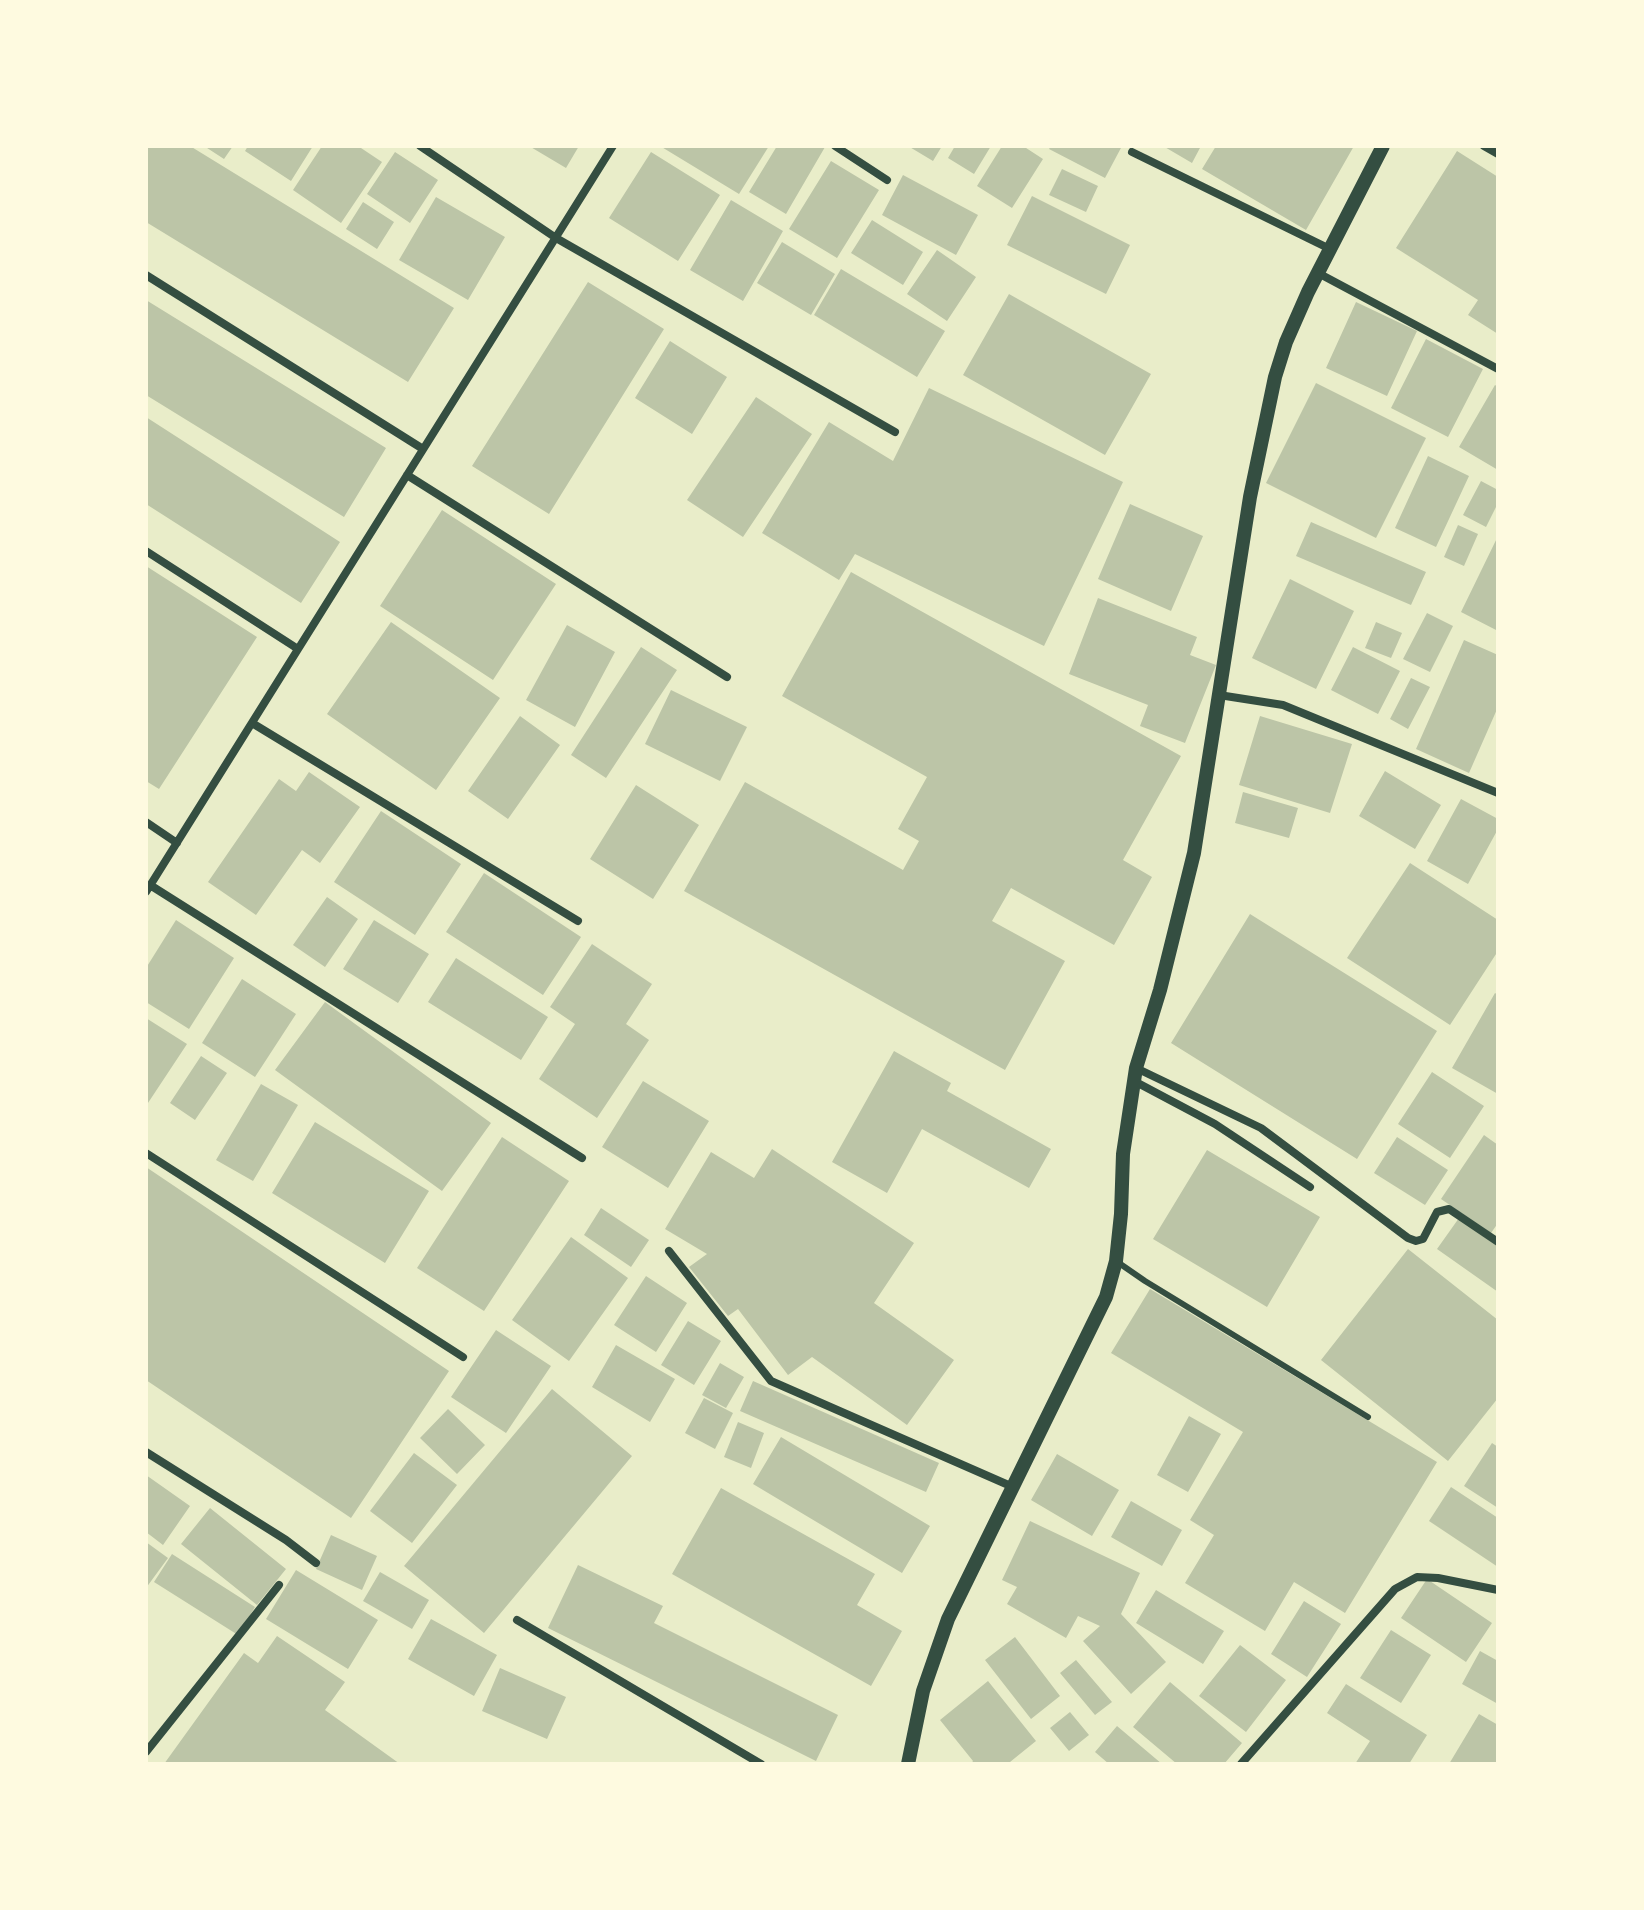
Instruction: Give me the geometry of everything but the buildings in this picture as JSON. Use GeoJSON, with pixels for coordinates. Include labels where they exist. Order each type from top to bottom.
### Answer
{"type":"FeatureCollection","features":[{"type":"Feature","properties":{"kind":"street"},"geometry":{"type":"LineString","coordinates":[[420,146],[556,238],[895,432]]}},
{"type":"Feature","properties":{"kind":"street"},"geometry":{"type":"LineString","coordinates":[[582,1158],[148,888],[613,146]]}},
{"type":"Feature","properties":{"kind":"street"},"geometry":{"type":"LineString","coordinates":[[835,146],[887,180]]}},
{"type":"Feature","properties":{"kind":"street"},"geometry":{"type":"LineString","coordinates":[[908,1764],[923,1691],[948,1619],[1106,1297],[1116,1261],[1123,1154],[1135,1074],[1160,990],[1191,865],[1250,497],[1275,377],[1286,342],[1318,273],[1383,146]]}},
{"type":"Feature","properties":{"kind":"street"},"geometry":{"type":"LineString","coordinates":[[1484,146],[1498,154]]}},
{"type":"Feature","properties":{"kind":"street"},"geometry":{"type":"LineString","coordinates":[[1132,152],[1330,249]]}},
{"type":"Feature","properties":{"kind":"street"},"geometry":{"type":"LineString","coordinates":[[1318,273],[1498,369]]}},
{"type":"Feature","properties":{"kind":"street"},"geometry":{"type":"LineString","coordinates":[[146,275],[423,449]]}},
{"type":"Feature","properties":{"kind":"street"},"geometry":{"type":"LineString","coordinates":[[407,475],[727,677]]}},
{"type":"Feature","properties":{"kind":"street"},"geometry":{"type":"LineString","coordinates":[[146,551],[298,649]]}},
{"type":"Feature","properties":{"kind":"street"},"geometry":{"type":"LineString","coordinates":[[1219,695],[1283,705],[1498,793]]}},
{"type":"Feature","properties":{"kind":"street"},"geometry":{"type":"LineString","coordinates":[[252,723],[578,921]]}},
{"type":"Feature","properties":{"kind":"street"},"geometry":{"type":"LineString","coordinates":[[146,822],[177,843]]}},
{"type":"Feature","properties":{"kind":"street"},"geometry":{"type":"LineString","coordinates":[[1135,1074],[1310,1187]]}},
{"type":"Feature","properties":{"kind":"street"},"geometry":{"type":"LineString","coordinates":[[1135,1074],[1261,1128],[1408,1238],[1416,1241],[1423,1239],[1437,1212],[1449,1209],[1498,1242]]}},
{"type":"Feature","properties":{"kind":"street"},"geometry":{"type":"LineString","coordinates":[[146,1153],[463,1357]]}},
{"type":"Feature","properties":{"kind":"street"},"geometry":{"type":"LineString","coordinates":[[669,1251],[771,1381],[1013,1487]]}},
{"type":"Feature","properties":{"kind":"street"},"geometry":{"type":"LineString","coordinates":[[146,1452],[286,1540],[316,1563]]}},
{"type":"Feature","properties":{"kind":"street"},"geometry":{"type":"LineString","coordinates":[[1241,1764],[1395,1589],[1417,1577],[1498,1590]]}},
{"type":"Feature","properties":{"kind":"street"},"geometry":{"type":"LineString","coordinates":[[146,1752],[279,1585]]}},
{"type":"Feature","properties":{"kind":"street"},"geometry":{"type":"LineString","coordinates":[[517,1620],[761,1764]]}},
{"type":"Feature","properties":{"kind":"lane"},"geometry":{"type":"LineString","coordinates":[[1116,1261],[1368,1417]]}}]}
